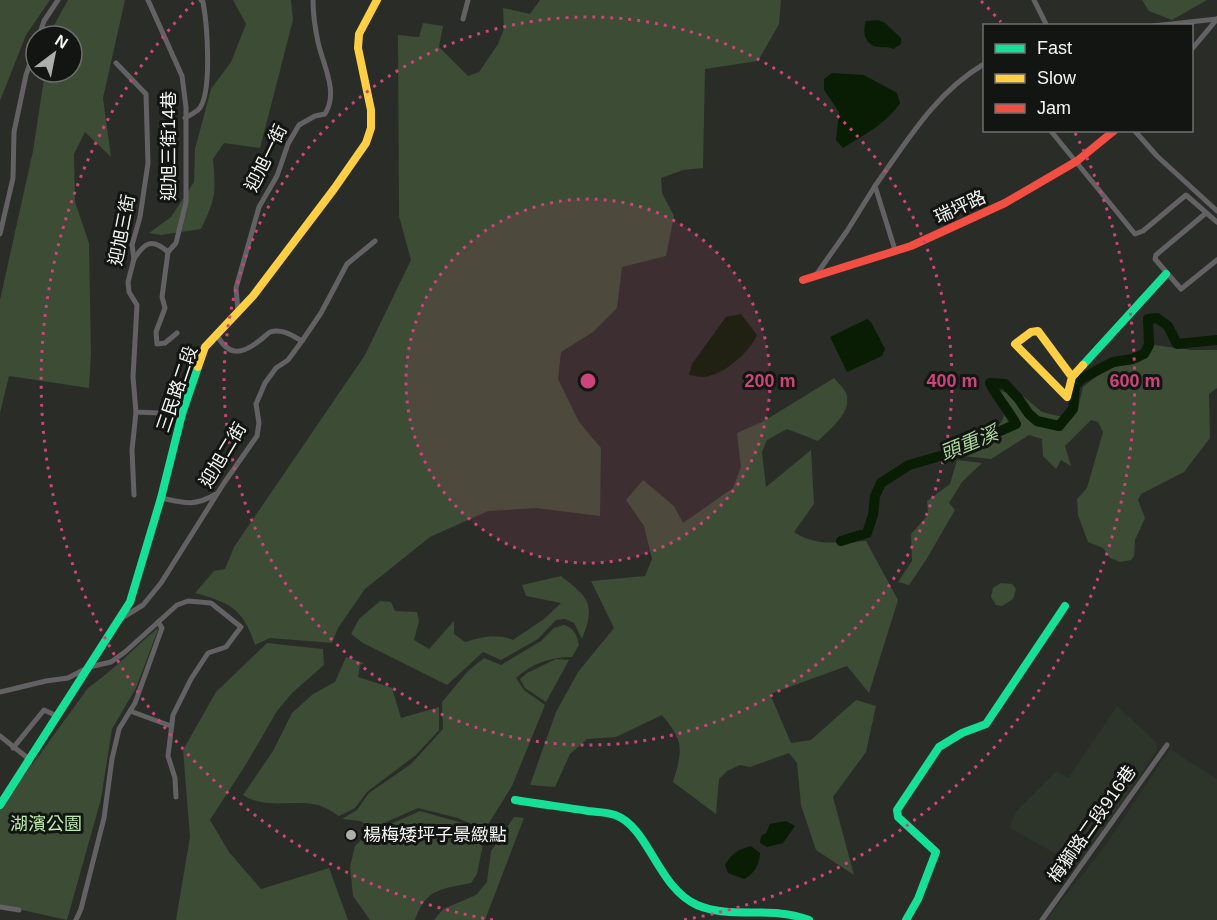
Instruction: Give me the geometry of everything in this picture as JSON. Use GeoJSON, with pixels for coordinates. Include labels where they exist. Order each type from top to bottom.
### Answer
{"type":"FeatureCollection","features":[{"type":"Feature","properties":{"kind":"street"},"geometry":{"type":"LineString","coordinates":[[43,24],[58,0]]}},
{"type":"Feature","properties":{"kind":"street","name":"迎旭三街14巷"},"geometry":{"type":"LineString","coordinates":[[148,0],[182,76],[186,202],[176,243],[168,252],[162,297],[165,308],[156,332],[157,344],[165,343],[177,333]]}},
{"type":"Feature","properties":{"kind":"street"},"geometry":{"type":"LineString","coordinates":[[185,118],[199,110],[205,96],[208,74],[206,59],[208,34],[204,2],[201,0]]}},
{"type":"Feature","properties":{"kind":"street","name":"迎旭一街"},"geometry":{"type":"LineString","coordinates":[[238,311],[236,288],[259,207],[277,176],[288,144],[299,125],[315,116],[325,114],[329,107],[330,83],[318,44],[313,0]]}},
{"type":"Feature","properties":{"kind":"street","name":"三民路二段"},"geometry":{"type":"LineString","coordinates":[[0,805],[130,602],[161,498],[182,414],[205,347],[253,296],[366,143],[371,128],[371,110],[358,48],[359,34],[377,0]]}},
{"type":"Feature","properties":{"kind":"street"},"geometry":{"type":"LineString","coordinates":[[463,19],[468,0]]}},
{"type":"Feature","properties":{"kind":"street"},"geometry":{"type":"LineString","coordinates":[[1034,0],[1046,24]]}},
{"type":"Feature","properties":{"kind":"street"},"geometry":{"type":"LineString","coordinates":[[1172,24],[1217,19]]}},
{"type":"Feature","properties":{"kind":"street"},"geometry":{"type":"LineString","coordinates":[[1193,47],[1217,19]]}},
{"type":"Feature","properties":{"kind":"street","name":"迎旭三街"},"geometry":{"type":"LineString","coordinates":[[116,63],[146,94],[148,163],[141,217],[132,245],[134,259],[128,282],[129,292],[137,305],[134,377],[136,412],[132,450],[134,495]]}},
{"type":"Feature","properties":{"kind":"street"},"geometry":{"type":"LineString","coordinates":[[815,277],[926,113],[943,96],[983,65]]}},
{"type":"Feature","properties":{"kind":"street"},"geometry":{"type":"LineString","coordinates":[[0,234],[13,178],[14,132],[24,84]]}},
{"type":"Feature","properties":{"kind":"street"},"geometry":{"type":"LineString","coordinates":[[1052,132],[1135,234],[1143,231],[1186,195],[1217,222]]}},
{"type":"Feature","properties":{"kind":"street","name":"瑞坪路"},"geometry":{"type":"LineString","coordinates":[[803,280],[911,246],[1005,203],[1077,161],[1112,132]]}},
{"type":"Feature","properties":{"kind":"street"},"geometry":{"type":"LineString","coordinates":[[1136,132],[1157,156],[1217,211]]}},
{"type":"Feature","properties":{"kind":"street"},"geometry":{"type":"LineString","coordinates":[[875,186],[896,250]]}},
{"type":"Feature","properties":{"kind":"street"},"geometry":{"type":"LineString","coordinates":[[1206,213],[1156,255],[1155,259],[1181,289],[1217,260]]}},
{"type":"Feature","properties":{"kind":"street","name":"迎旭二街"},"geometry":{"type":"LineString","coordinates":[[119,620],[143,605],[161,584],[217,493],[257,436],[259,423],[256,404],[265,383],[276,368],[288,360],[302,341],[321,313],[347,264],[375,241]]}},
{"type":"Feature","properties":{"kind":"street"},"geometry":{"type":"LineString","coordinates":[[134,259],[141,248],[148,243],[159,244],[168,252]]}},
{"type":"Feature","properties":{"kind":"street"},"geometry":{"type":"LineString","coordinates":[[1072,377],[1038,331],[1031,332],[1015,344],[1067,397],[1072,377],[1166,273]]}},
{"type":"Feature","properties":{"kind":"street"},"geometry":{"type":"LineString","coordinates":[[216,335],[223,347],[240,352],[250,348],[270,332],[283,331],[302,341]]}},
{"type":"Feature","properties":{"kind":"street"},"geometry":{"type":"LineString","coordinates":[[136,412],[182,414]]}},
{"type":"Feature","properties":{"kind":"street"},"geometry":{"type":"LineString","coordinates":[[161,498],[189,503],[203,502],[217,493]]}},
{"type":"Feature","properties":{"kind":"street"},"geometry":{"type":"LineString","coordinates":[[0,692],[68,678],[88,667],[111,662],[177,605],[188,601],[211,603],[241,627],[226,647],[208,653],[180,698],[171,726],[168,756],[175,778],[177,798]]}},
{"type":"Feature","properties":{"kind":"street"},"geometry":{"type":"LineString","coordinates":[[906,920],[918,899],[936,852],[898,817],[897,810],[939,747],[962,733],[986,724],[1065,606]]}},
{"type":"Feature","properties":{"kind":"street"},"geometry":{"type":"LineString","coordinates":[[76,920],[81,909],[104,818],[112,759],[119,729],[130,711],[162,628],[158,622]]}},
{"type":"Feature","properties":{"kind":"street"},"geometry":{"type":"LineString","coordinates":[[14,747],[44,710],[57,716]]}},
{"type":"Feature","properties":{"kind":"street"},"geometry":{"type":"LineString","coordinates":[[130,711],[171,726]]}},
{"type":"Feature","properties":{"kind":"street"},"geometry":{"type":"LineString","coordinates":[[0,739],[28,759]]}},
{"type":"Feature","properties":{"kind":"street","name":"梅獅路二段916巷"},"geometry":{"type":"LineString","coordinates":[[1042,920],[1167,745]]}},
{"type":"Feature","properties":{"kind":"street"},"geometry":{"type":"LineString","coordinates":[[515,800],[615,815],[621,818],[628,823],[655,864],[684,899],[707,910],[724,915],[777,912],[809,920]]}},
{"type":"Feature","properties":{"kind":"street"},"geometry":{"type":"LineString","coordinates":[[0,907],[19,910]]}},
{"type":"Feature","properties":{"kind":"shaded area"},"geometry":{"type":"Polygon","coordinates":[[[878,20],[885,23],[901,38],[901,44],[893,49],[870,44],[864,30],[866,21],[878,20]]]}},
{"type":"Feature","properties":{"kind":"shaded area"},"geometry":{"type":"Polygon","coordinates":[[[832,73],[864,75],[897,93],[900,103],[881,123],[843,148],[836,140],[839,112],[824,90],[824,79],[832,73]]]}},
{"type":"Feature","properties":{"kind":"shaded area"},"geometry":{"type":"Polygon","coordinates":[[[741,314],[757,335],[749,348],[737,360],[716,374],[704,377],[689,375],[692,364],[726,317],[741,314]]]}},
{"type":"Feature","properties":{"kind":"shaded area"},"geometry":{"type":"Polygon","coordinates":[[[867,319],[871,322],[885,349],[882,356],[847,372],[830,337],[867,319]]]}},
{"type":"Feature","properties":{"kind":"shaded area"},"geometry":{"type":"Polygon","coordinates":[[[1117,706],[1156,742],[1157,750],[1077,866],[1010,828],[1015,813],[1057,771],[1068,778],[1117,706]]]}},
{"type":"Feature","properties":{"kind":"shaded area"},"geometry":{"type":"Polygon","coordinates":[[[1170,749],[1217,779],[1217,920],[1046,920],[1103,849],[1170,749]]]}},
{"type":"Feature","properties":{"kind":"shaded area"},"geometry":{"type":"Polygon","coordinates":[[[786,821],[795,826],[783,843],[767,847],[760,843],[761,836],[766,833],[770,824],[786,821]]]}},
{"type":"Feature","properties":{"kind":"shaded area"},"geometry":{"type":"Polygon","coordinates":[[[751,846],[760,853],[756,868],[744,879],[728,873],[725,865],[730,858],[738,851],[751,846]]]}},
{"type":"Feature","properties":{"kind":"green space"},"geometry":{"type":"Polygon","coordinates":[[[0,0],[50,0],[34,24],[24,24],[24,40],[0,101],[0,0]]]}},
{"type":"Feature","properties":{"kind":"green space"},"geometry":{"type":"Polygon","coordinates":[[[68,0],[125,0],[103,98],[111,157],[85,132],[74,154],[75,202],[89,243],[91,354],[89,388],[9,376],[0,413],[0,300],[33,151],[43,84],[84,84],[84,24],[55,24],[68,0]]]}},
{"type":"Feature","properties":{"kind":"green space"},"geometry":{"type":"Polygon","coordinates":[[[233,0],[291,0],[293,20],[260,148],[224,143],[213,159],[214,195],[201,229],[161,235],[149,233],[171,217],[194,182],[195,149],[211,89],[231,62],[246,24],[233,0]]]}},
{"type":"Feature","properties":{"kind":"green space"},"geometry":{"type":"Polygon","coordinates":[[[540,0],[781,0],[779,24],[758,61],[705,69],[703,168],[683,170],[661,178],[662,193],[674,216],[666,256],[622,267],[617,308],[593,332],[561,352],[558,379],[579,422],[601,448],[600,516],[536,508],[488,511],[430,537],[365,589],[338,628],[332,643],[270,638],[255,645],[245,623],[234,609],[217,600],[195,593],[214,571],[225,569],[234,547],[365,355],[411,260],[399,216],[398,35],[419,37],[423,23],[443,26],[439,47],[468,76],[479,72],[498,44],[504,29],[503,8],[530,14],[540,0]]]}},
{"type":"Feature","properties":{"kind":"green space"},"geometry":{"type":"Polygon","coordinates":[[[1142,0],[1207,0],[1172,20],[1149,11],[1142,0]]]}},
{"type":"Feature","properties":{"kind":"green space"},"geometry":{"type":"Polygon","coordinates":[[[1154,345],[1191,350],[1217,350],[1217,388],[1209,394],[1210,438],[1184,472],[1141,494],[1138,500],[1145,518],[1135,540],[1134,556],[1131,560],[1120,562],[1110,558],[1103,548],[1088,542],[1078,515],[1077,499],[1087,488],[1103,432],[1098,422],[1091,420],[1065,446],[1071,466],[1061,460],[1056,469],[1043,456],[1042,439],[1029,435],[991,459],[963,456],[949,447],[1001,423],[1004,416],[1000,391],[1023,396],[1042,412],[1071,419],[1078,408],[1083,387],[1107,369],[1141,361],[1154,345]]]}},
{"type":"Feature","properties":{"kind":"green space"},"geometry":{"type":"Polygon","coordinates":[[[834,378],[846,393],[847,400],[839,420],[818,441],[787,429],[767,440],[762,452],[766,487],[811,450],[814,504],[794,532],[819,542],[866,541],[898,600],[869,693],[847,666],[770,694],[791,743],[811,740],[856,700],[876,706],[866,752],[833,797],[854,875],[816,850],[801,805],[797,763],[789,753],[750,767],[740,765],[727,771],[719,779],[716,814],[673,782],[679,762],[680,746],[674,732],[662,715],[616,737],[587,739],[570,754],[555,787],[530,785],[556,712],[578,672],[614,628],[591,581],[645,576],[652,559],[644,526],[626,500],[643,480],[674,506],[683,523],[733,488],[741,467],[737,433],[764,421],[834,378]]]}},
{"type":"Feature","properties":{"kind":"green space"},"geometry":{"type":"Polygon","coordinates":[[[957,460],[982,463],[962,482],[949,503],[955,510],[909,585],[898,582],[912,561],[911,534],[928,515],[927,501],[950,484],[957,460]]]}},
{"type":"Feature","properties":{"kind":"green space"},"geometry":{"type":"Polygon","coordinates":[[[561,576],[584,596],[589,609],[589,617],[582,639],[574,623],[565,619],[556,620],[538,639],[501,660],[483,652],[447,685],[363,643],[351,634],[359,619],[380,601],[391,602],[395,611],[417,612],[419,621],[414,640],[429,649],[454,621],[454,634],[465,642],[495,636],[513,640],[544,619],[561,603],[526,596],[522,585],[561,576]]]}},
{"type":"Feature","properties":{"kind":"green space"},"geometry":{"type":"Polygon","coordinates":[[[1001,583],[1012,584],[1016,589],[1013,599],[1002,606],[996,605],[991,597],[993,588],[1001,583]]]}},
{"type":"Feature","properties":{"kind":"green space"},"geometry":{"type":"Polygon","coordinates":[[[564,625],[573,630],[579,645],[572,657],[542,662],[516,678],[524,690],[545,705],[512,786],[487,826],[474,825],[458,818],[418,808],[373,828],[360,821],[342,819],[357,810],[369,793],[411,764],[443,729],[442,702],[468,671],[484,658],[501,665],[541,641],[554,628],[564,625]]]}},
{"type":"Feature","properties":{"kind":"green space","name":"湖濱公園"},"geometry":{"type":"Polygon","coordinates":[[[159,627],[136,688],[112,729],[101,799],[67,920],[0,905],[0,809],[88,688],[159,627]]]}},
{"type":"Feature","properties":{"kind":"green space"},"geometry":{"type":"Polygon","coordinates":[[[267,643],[323,649],[324,665],[292,693],[277,711],[210,820],[229,852],[261,889],[329,868],[348,920],[176,920],[190,837],[183,750],[216,692],[267,643]]]}},
{"type":"Feature","properties":{"kind":"green space"},"geometry":{"type":"Polygon","coordinates":[[[346,657],[364,663],[360,665],[358,677],[392,688],[401,718],[439,707],[439,730],[416,755],[367,792],[355,808],[339,816],[326,808],[309,803],[261,802],[243,795],[273,751],[292,713],[313,694],[335,682],[346,657]]]}},
{"type":"Feature","properties":{"kind":"green space"},"geometry":{"type":"Polygon","coordinates":[[[556,659],[569,660],[546,702],[525,688],[520,679],[527,673],[556,659]]]}},
{"type":"Feature","properties":{"kind":"green space"},"geometry":{"type":"Polygon","coordinates":[[[420,811],[478,830],[486,829],[477,874],[471,883],[443,889],[430,896],[419,909],[415,920],[370,920],[353,896],[350,867],[355,846],[366,835],[420,811]]]}},
{"type":"Feature","properties":{"kind":"green space"},"geometry":{"type":"Polygon","coordinates":[[[514,817],[524,818],[485,920],[434,920],[443,909],[476,895],[487,882],[491,851],[514,817]]]}},
{"type":"Feature","properties":{"kind":"waterway","name":"頭重溪"},"geometry":{"type":"LineString","coordinates":[[841,541],[867,533],[873,515],[875,496],[881,483],[909,465],[954,452],[1016,424],[990,383],[1005,384],[1037,421],[1059,426],[1073,409],[1075,386],[1081,379],[1113,362],[1132,359],[1144,354],[1149,345],[1148,319],[1157,318],[1168,326],[1177,344],[1217,340]]}},
{"type":"Feature","properties":{"kind":"traffic: fast"},"geometry":{"type":"LineString","coordinates":[[1083,365],[1166,274]]}},
{"type":"Feature","properties":{"kind":"traffic: fast"},"geometry":{"type":"LineString","coordinates":[[0,805],[130,602],[161,498],[182,414],[198,367]]}},
{"type":"Feature","properties":{"kind":"traffic: fast"},"geometry":{"type":"LineString","coordinates":[[906,920],[918,899],[936,852],[898,817],[897,810],[939,747],[962,733],[986,724],[1065,606]]}},
{"type":"Feature","properties":{"kind":"traffic: fast"},"geometry":{"type":"LineString","coordinates":[[515,800],[615,815],[637,832],[672,885],[697,905],[724,912],[780,913],[809,920]]}},
{"type":"Feature","properties":{"kind":"traffic: slow"},"geometry":{"type":"LineString","coordinates":[[198,367],[205,347],[253,296],[366,143],[371,128],[371,110],[358,48],[359,34],[377,0]]}},
{"type":"Feature","properties":{"kind":"traffic: slow"},"geometry":{"type":"LineString","coordinates":[[1072,377],[1067,397],[1015,344],[1031,332],[1038,331],[1072,377],[1083,365]]}},
{"type":"Feature","properties":{"kind":"traffic: jam"},"geometry":{"type":"LineString","coordinates":[[803,280],[911,246],[1005,203],[1077,161],[1113,132]]}},
{"type":"Feature","properties":{"kind":"place","name":"楊梅矮坪子景緻點"},"geometry":{"type":"Point","coordinates":[351,835]}}]}
